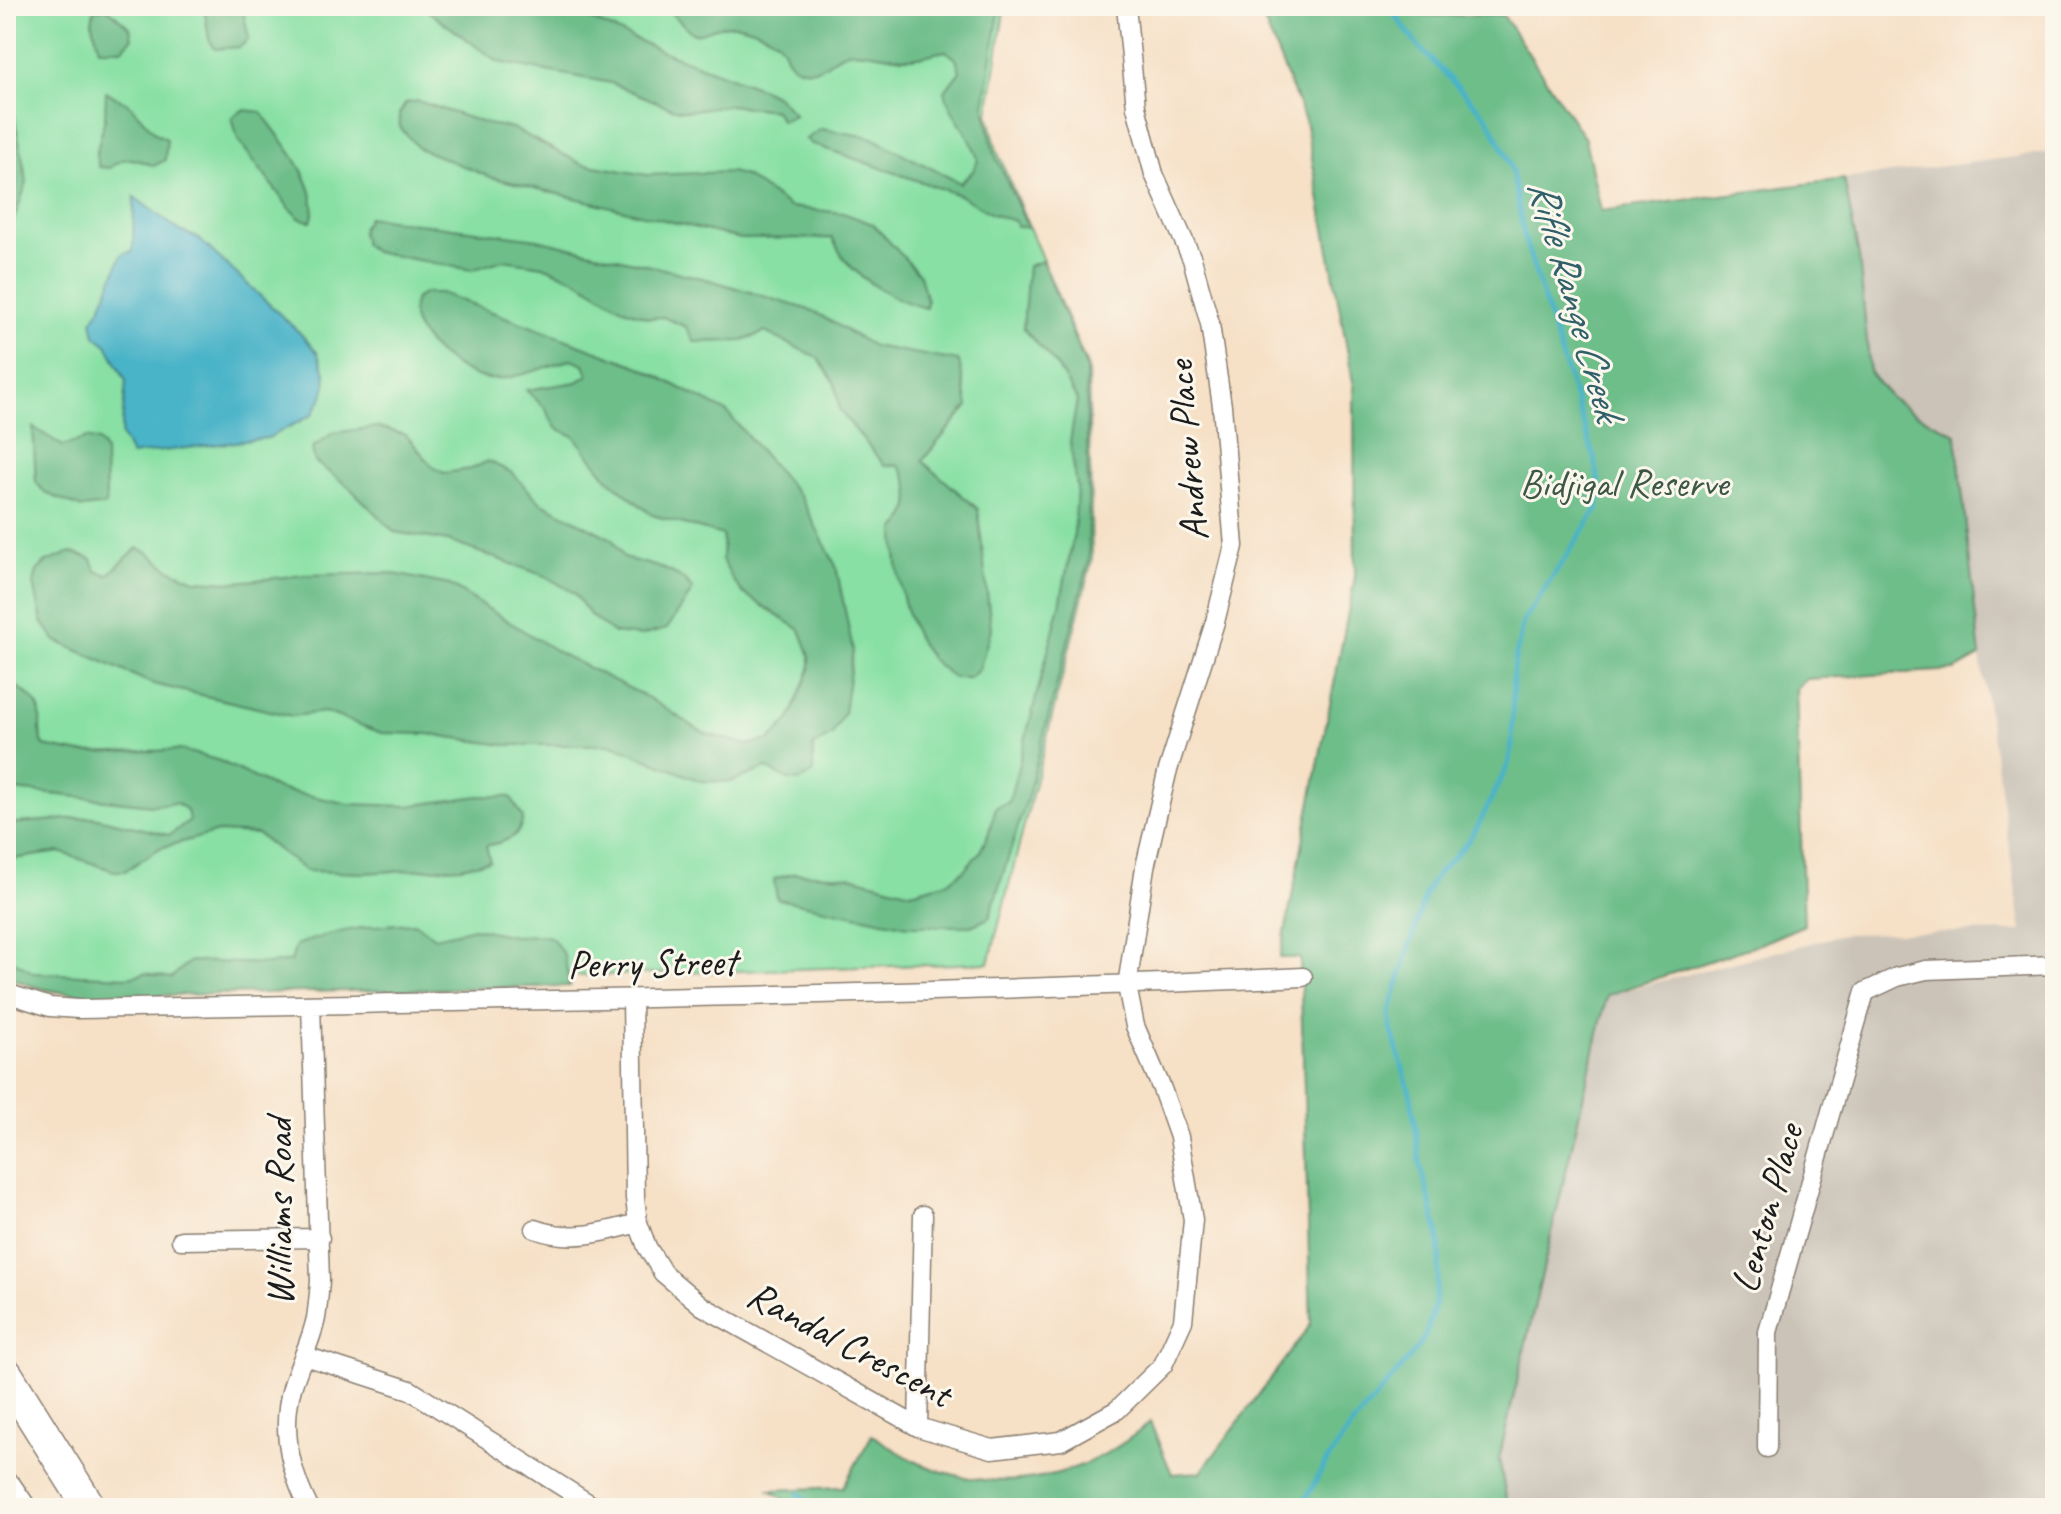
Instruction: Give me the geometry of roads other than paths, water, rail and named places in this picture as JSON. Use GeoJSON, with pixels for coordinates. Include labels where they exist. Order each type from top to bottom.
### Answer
{"type":"FeatureCollection","features":[{"type":"Feature","properties":{"kind":"highway"},"geometry":{"type":"LineString","coordinates":[[6,1374],[90,1508]]}},
{"type":"Feature","properties":{"kind":"highway"},"geometry":{"type":"LineString","coordinates":[[6,1489],[19,1508]]}},
{"type":"Feature","properties":{"kind":"street","name":"Andrew Place"},"geometry":{"type":"LineString","coordinates":[[1126,6],[1136,107],[1154,174],[1192,259],[1210,324],[1222,406],[1234,546],[1215,622],[1167,773],[1145,867],[1127,986]]}},
{"type":"Feature","properties":{"kind":"street","name":"Lenton Place"},"geometry":{"type":"LineString","coordinates":[[1767,1448],[1768,1332],[1865,992],[1897,977],[1926,970],[2055,965]]}},
{"type":"Feature","properties":{"kind":"street","name":"Perry Street"},"geometry":{"type":"LineString","coordinates":[[6,993],[41,1005],[78,1009],[1127,986],[1303,977]]}},
{"type":"Feature","properties":{"kind":"street","name":"Randal Crescent"},"geometry":{"type":"LineString","coordinates":[[632,998],[634,1182],[638,1223],[647,1247],[663,1273],[702,1306],[918,1427],[992,1449],[1061,1441],[1117,1410],[1163,1365],[1183,1321],[1193,1220],[1179,1137],[1135,1026],[1127,986]]}},
{"type":"Feature","properties":{"kind":"street","name":"Williams Road"},"geometry":{"type":"LineString","coordinates":[[309,1508],[296,1481],[287,1449],[290,1401],[316,1319],[320,1281],[311,1005]]}},
{"type":"Feature","properties":{"kind":"street"},"geometry":{"type":"LineString","coordinates":[[918,1427],[923,1215]]}},
{"type":"Feature","properties":{"kind":"street"},"geometry":{"type":"LineString","coordinates":[[535,1229],[564,1237],[583,1236],[638,1223]]}},
{"type":"Feature","properties":{"kind":"street"},"geometry":{"type":"LineString","coordinates":[[181,1240],[320,1238]]}},
{"type":"Feature","properties":{"kind":"street"},"geometry":{"type":"LineString","coordinates":[[305,1356],[410,1390],[596,1508]]}},
{"type":"Feature","properties":{"kind":"water"},"geometry":{"type":"Polygon","coordinates":[[[134,197],[180,231],[197,237],[317,352],[325,372],[326,385],[312,415],[268,438],[131,455],[121,435],[126,381],[107,345],[95,336],[92,321],[101,307],[122,254],[133,251],[134,197]]]}},
{"type":"Feature","properties":{"kind":"waterway","name":"Rifle Range Creek"},"geometry":{"type":"LineString","coordinates":[[1301,1508],[1325,1464],[1354,1423],[1417,1349],[1426,1334],[1435,1304],[1440,1256],[1438,1231],[1420,1163],[1411,1096],[1391,1028],[1390,1011],[1426,892],[1437,874],[1466,844],[1478,826],[1508,765],[1512,743],[1513,670],[1523,622],[1598,508],[1599,484],[1595,460],[1524,237],[1506,154],[1487,117],[1416,44],[1389,6]]}},
{"type":"Feature","properties":{"kind":"waterway"},"geometry":{"type":"LineString","coordinates":[[799,1494],[817,1508]]}},
{"type":"Feature","properties":{"kind":"park label","name":"Bidjigal Reserve"},"geometry":{"type":"Point","coordinates":[1624,482]}}]}
